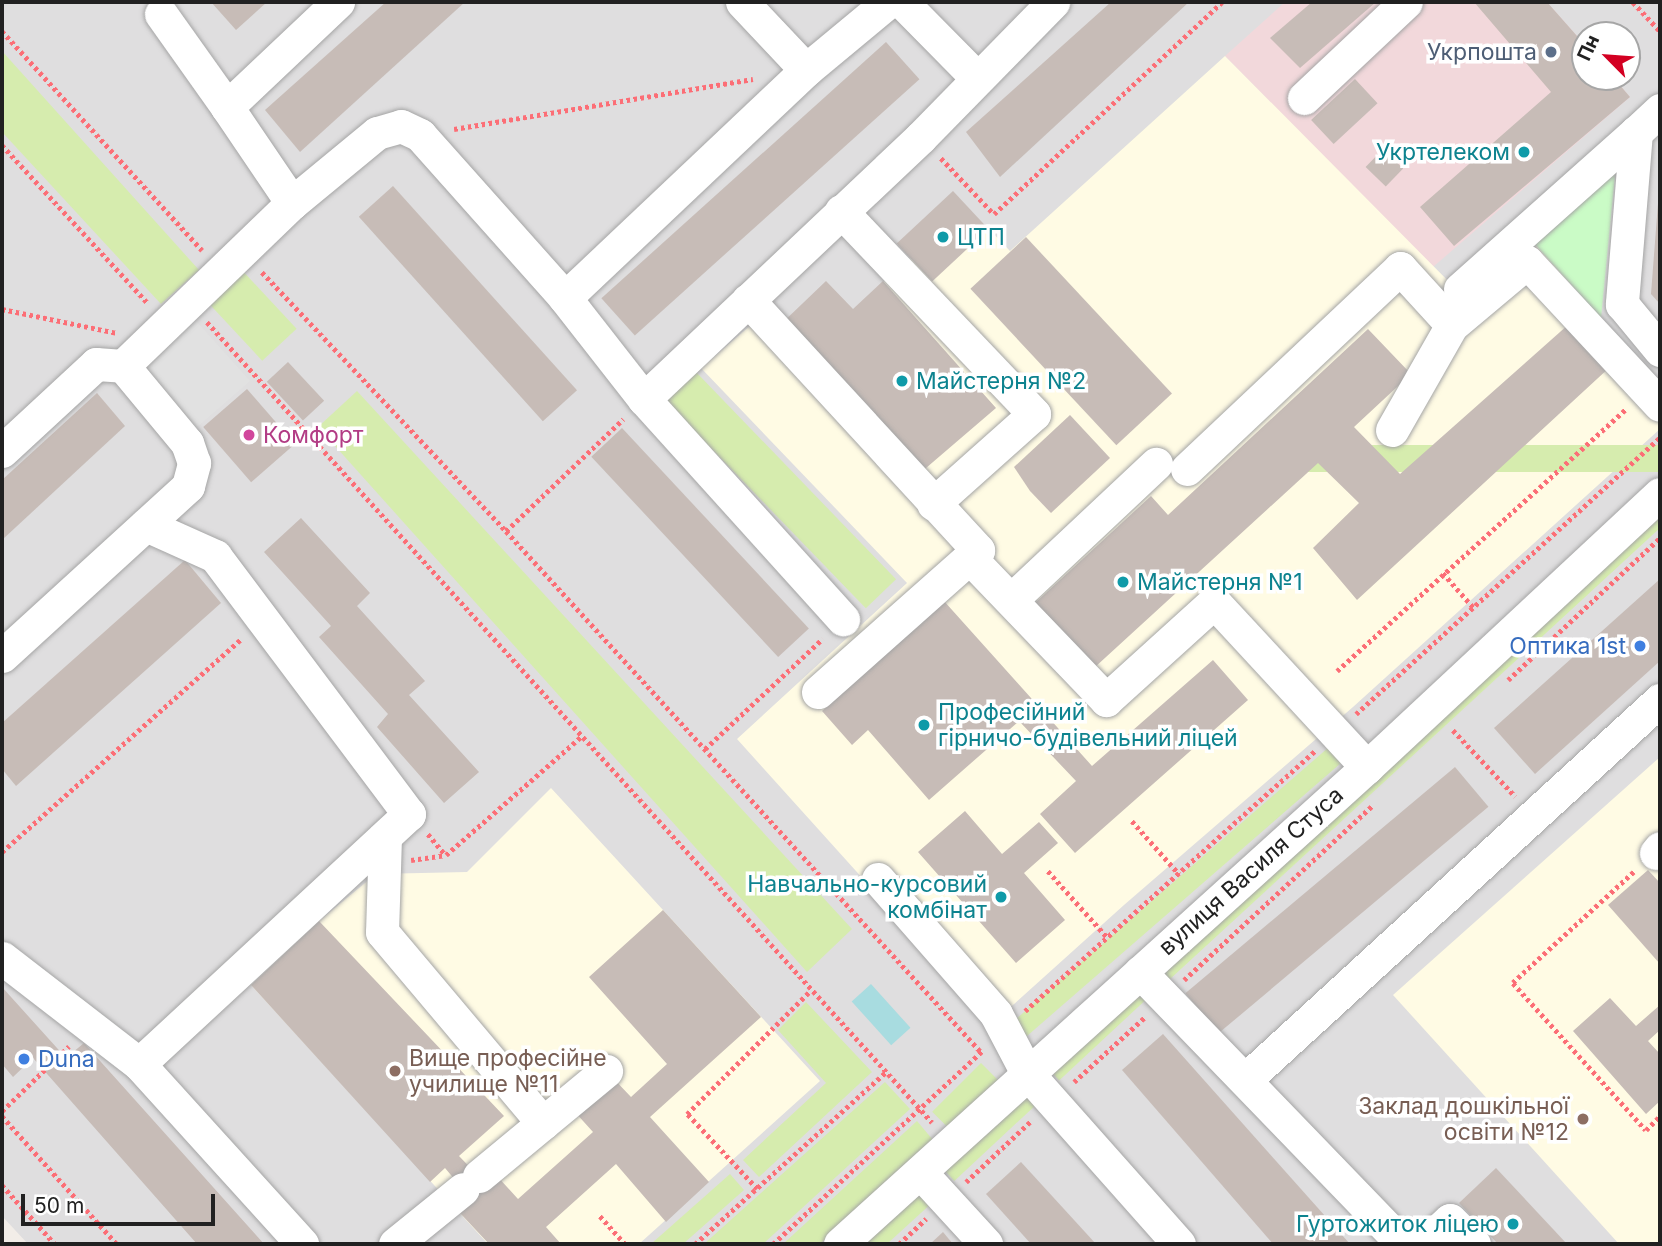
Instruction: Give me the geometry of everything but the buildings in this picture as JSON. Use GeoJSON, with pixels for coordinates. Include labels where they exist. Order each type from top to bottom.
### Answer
{"type":"FeatureCollection","features":[{"type":"Feature","properties":{"kind":"street"},"geometry":{"type":"LineString","coordinates":[[227,107],[337,2]]}},
{"type":"Feature","properties":{"kind":"street"},"geometry":{"type":"LineString","coordinates":[[742,2],[806,71]]}},
{"type":"Feature","properties":{"kind":"street"},"geometry":{"type":"LineString","coordinates":[[565,298],[806,71],[888,2]]}},
{"type":"Feature","properties":{"kind":"street"},"geometry":{"type":"LineString","coordinates":[[902,2],[977,78]]}},
{"type":"Feature","properties":{"kind":"street"},"geometry":{"type":"LineString","coordinates":[[644,399],[921,136],[1053,2]]}},
{"type":"Feature","properties":{"kind":"street"},"geometry":{"type":"LineString","coordinates":[[1304,98],[1406,2]]}},
{"type":"Feature","properties":{"kind":"street"},"geometry":{"type":"LineString","coordinates":[[160,15],[292,203]]}},
{"type":"Feature","properties":{"kind":"street"},"geometry":{"type":"LineString","coordinates":[[1392,430],[1445,316],[1660,110]]}},
{"type":"Feature","properties":{"kind":"street"},"geometry":{"type":"LineString","coordinates":[[123,366],[292,203],[377,133],[401,126],[419,135],[565,298],[644,399],[843,619]]}},
{"type":"Feature","properties":{"kind":"street"},"geometry":{"type":"LineString","coordinates":[[1636,132],[1622,304],[1660,350]]}},
{"type":"Feature","properties":{"kind":"street"},"geometry":{"type":"LineString","coordinates":[[841,211],[1034,414],[933,503]]}},
{"type":"Feature","properties":{"kind":"street"},"geometry":{"type":"LineString","coordinates":[[1445,316],[1527,262],[1653,398]]}},
{"type":"Feature","properties":{"kind":"street"},"geometry":{"type":"LineString","coordinates":[[1011,600],[1171,467],[1400,268],[1445,316]]}},
{"type":"Feature","properties":{"kind":"street"},"geometry":{"type":"LineString","coordinates":[[748,300],[978,550],[818,692]]}},
{"type":"Feature","properties":{"kind":"street"},"geometry":{"type":"LineString","coordinates":[[2,451],[96,364],[123,366],[187,443],[194,463],[188,486],[2,656]]}},
{"type":"Feature","properties":{"kind":"street","name":"вулиця Василя Стуса"},"geometry":{"type":"LineString","coordinates":[[840,1244],[1367,766],[1660,494]]}},
{"type":"Feature","properties":{"kind":"street"},"geometry":{"type":"LineString","coordinates":[[139,1064],[385,850],[410,814],[215,556],[146,525]]}},
{"type":"Feature","properties":{"kind":"street"},"geometry":{"type":"LineString","coordinates":[[970,558],[1106,700],[1214,602],[1367,766]]}},
{"type":"Feature","properties":{"kind":"street"},"geometry":{"type":"LineString","coordinates":[[1245,1080],[1660,700]]}},
{"type":"Feature","properties":{"kind":"street"},"geometry":{"type":"LineString","coordinates":[[385,850],[382,932],[542,1124]]}},
{"type":"Feature","properties":{"kind":"street"},"geometry":{"type":"LineString","coordinates":[[878,878],[996,1014],[1005,1029],[1020,1080],[1053,1101],[1178,1244]]}},
{"type":"Feature","properties":{"kind":"street"},"geometry":{"type":"LineString","coordinates":[[2,958],[139,1064],[302,1244]]}},
{"type":"Feature","properties":{"kind":"street"},"geometry":{"type":"LineString","coordinates":[[1140,972],[1403,1244]]}},
{"type":"Feature","properties":{"kind":"street"},"geometry":{"type":"LineString","coordinates":[[395,1244],[606,1071]]}},
{"type":"Feature","properties":{"kind":"street"},"geometry":{"type":"LineString","coordinates":[[919,1172],[986,1244]]}},
{"type":"Feature","properties":{"kind":"street"},"geometry":{"type":"LineString","coordinates":[[1424,1244],[1450,1220],[1474,1244]]}},
{"type":"Feature","properties":{"kind":"path"},"geometry":{"type":"LineString","coordinates":[[921,136],[994,214],[1222,2]]}},
{"type":"Feature","properties":{"kind":"path"},"geometry":{"type":"LineString","coordinates":[[1633,2],[1660,32]]}},
{"type":"Feature","properties":{"kind":"path"},"geometry":{"type":"LineString","coordinates":[[2,31],[231,262],[506,531],[980,1052],[1020,1080]]}},
{"type":"Feature","properties":{"kind":"path"},"geometry":{"type":"LineString","coordinates":[[419,135],[806,71]]}},
{"type":"Feature","properties":{"kind":"path"},"geometry":{"type":"LineString","coordinates":[[2,145],[169,322],[582,736],[951,1143]]}},
{"type":"Feature","properties":{"kind":"path"},"geometry":{"type":"LineString","coordinates":[[2,309],[169,322]]}},
{"type":"Feature","properties":{"kind":"path"},"geometry":{"type":"LineString","coordinates":[[1337,671],[1443,573],[1653,398]]}},
{"type":"Feature","properties":{"kind":"path"},"geometry":{"type":"LineString","coordinates":[[506,531],[644,399]]}},
{"type":"Feature","properties":{"kind":"path"},"geometry":{"type":"LineString","coordinates":[[773,1244],[1005,1029],[1660,438]]}},
{"type":"Feature","properties":{"kind":"path"},"geometry":{"type":"LineString","coordinates":[[1503,685],[1660,538]]}},
{"type":"Feature","properties":{"kind":"path"},"geometry":{"type":"LineString","coordinates":[[1443,573],[1474,608]]}},
{"type":"Feature","properties":{"kind":"path"},"geometry":{"type":"LineString","coordinates":[[705,749],[843,619]]}},
{"type":"Feature","properties":{"kind":"path"},"geometry":{"type":"LineString","coordinates":[[2,852],[262,620]]}},
{"type":"Feature","properties":{"kind":"path"},"geometry":{"type":"LineString","coordinates":[[1443,740],[1463,721]]}},
{"type":"Feature","properties":{"kind":"path"},"geometry":{"type":"LineString","coordinates":[[1453,730],[1534,816]]}},
{"type":"Feature","properties":{"kind":"path"},"geometry":{"type":"LineString","coordinates":[[385,850],[446,855],[582,736]]}},
{"type":"Feature","properties":{"kind":"path"},"geometry":{"type":"LineString","coordinates":[[898,1244],[1374,804]]}},
{"type":"Feature","properties":{"kind":"path"},"geometry":{"type":"LineString","coordinates":[[1132,821],[1179,874]]}},
{"type":"Feature","properties":{"kind":"path"},"geometry":{"type":"LineString","coordinates":[[1658,850],[1513,983],[1646,1130],[1660,1116]]}},
{"type":"Feature","properties":{"kind":"path"},"geometry":{"type":"LineString","coordinates":[[1048,871],[1107,937]]}},
{"type":"Feature","properties":{"kind":"path"},"geometry":{"type":"LineString","coordinates":[[757,1189],[687,1114],[811,990]]}},
{"type":"Feature","properties":{"kind":"path"},"geometry":{"type":"LineString","coordinates":[[2,1111],[61,1052],[92,1027]]}},
{"type":"Feature","properties":{"kind":"path"},"geometry":{"type":"LineString","coordinates":[[695,1244],[886,1072]]}},
{"type":"Feature","properties":{"kind":"path"},"geometry":{"type":"LineString","coordinates":[[2,1116],[117,1244]]}},
{"type":"Feature","properties":{"kind":"path"},"geometry":{"type":"LineString","coordinates":[[2,1185],[55,1244]]}},
{"type":"Feature","properties":{"kind":"path"},"geometry":{"type":"LineString","coordinates":[[600,1216],[625,1244]]}},
{"type":"Feature","properties":{"kind":"shaded area"},"geometry":{"type":"Polygon","coordinates":[[[2,2],[1660,2],[1660,1244],[28,1244],[2,1216],[2,2]]]}},
{"type":"Feature","properties":{"kind":"shaded area"},"geometry":{"type":"Polygon","coordinates":[[[1285,2],[1547,2],[1571,29],[1571,91],[1625,91],[1630,97],[1433,267],[1225,56],[1285,2]]]}},
{"type":"Feature","properties":{"kind":"shaded area"},"geometry":{"type":"Polygon","coordinates":[[[1225,56],[1467,300],[1533,242],[1660,383],[1660,429],[1353,707],[1124,905],[993,1023],[737,739],[907,583],[701,368],[751,325],[806,353],[910,258],[933,278],[989,229],[1010,251],[1225,56]]]}},
{"type":"Feature","properties":{"kind":"shaded area"},"geometry":{"type":"Polygon","coordinates":[[[188,312],[250,381],[189,434],[143,381],[143,354],[188,312]]]}},
{"type":"Feature","properties":{"kind":"shaded area","name":"Заклад дошкільної освіти №12"},"geometry":{"type":"Polygon","coordinates":[[[1660,757],[1660,1243],[1619,1244],[1393,995],[1660,757]]]}},
{"type":"Feature","properties":{"kind":"shaded area"},"geometry":{"type":"Polygon","coordinates":[[[551,788],[820,1081],[639,1244],[488,1244],[251,985],[319,921],[376,874],[467,872],[551,788]]]}},
{"type":"Feature","properties":{"kind":"green space"},"geometry":{"type":"Polygon","coordinates":[[[2,51],[199,270],[161,304],[2,132],[2,51]]]}},
{"type":"Feature","properties":{"kind":"green space"},"geometry":{"type":"Polygon","coordinates":[[[1616,166],[1601,318],[1533,242],[1616,166]]]}},
{"type":"Feature","properties":{"kind":"green space"},"geometry":{"type":"Polygon","coordinates":[[[240,268],[297,329],[262,361],[206,300],[240,268]]]}},
{"type":"Feature","properties":{"kind":"green space"},"geometry":{"type":"Polygon","coordinates":[[[696,372],[896,579],[866,608],[666,401],[696,372]]]}},
{"type":"Feature","properties":{"kind":"green space"},"geometry":{"type":"Polygon","coordinates":[[[357,391],[852,929],[807,972],[318,427],[357,391]]]}},
{"type":"Feature","properties":{"kind":"green space"},"geometry":{"type":"Polygon","coordinates":[[[1250,445],[1660,445],[1660,472],[1250,472],[1250,445]]]}},
{"type":"Feature","properties":{"kind":"green space"},"geometry":{"type":"Polygon","coordinates":[[[1660,513],[1660,528],[1169,980],[1160,971],[1660,513]]]}},
{"type":"Feature","properties":{"kind":"green space"},"geometry":{"type":"Polygon","coordinates":[[[1329,747],[1342,762],[1022,1040],[1009,1025],[1329,747]]]}},
{"type":"Feature","properties":{"kind":"green space"},"geometry":{"type":"Polygon","coordinates":[[[1136,987],[1147,999],[1059,1081],[1048,1069],[1136,987]]]}},
{"type":"Feature","properties":{"kind":"green space"},"geometry":{"type":"Polygon","coordinates":[[[806,1002],[872,1072],[759,1177],[743,1160],[826,1083],[778,1030],[806,1002]]]}},
{"type":"Feature","properties":{"kind":"green space"},"geometry":{"type":"Polygon","coordinates":[[[981,1063],[999,1081],[950,1129],[932,1112],[981,1063]]]}},
{"type":"Feature","properties":{"kind":"green space"},"geometry":{"type":"Polygon","coordinates":[[[885,1082],[910,1109],[763,1244],[704,1244],[885,1082]]]}},
{"type":"Feature","properties":{"kind":"green space"},"geometry":{"type":"Polygon","coordinates":[[[1024,1090],[1037,1104],[954,1181],[941,1167],[1024,1090]]]}},
{"type":"Feature","properties":{"kind":"green space"},"geometry":{"type":"Polygon","coordinates":[[[917,1121],[933,1140],[820,1244],[783,1244],[917,1121]]]}},
{"type":"Feature","properties":{"kind":"green space"},"geometry":{"type":"Polygon","coordinates":[[[730,1174],[744,1190],[683,1244],[651,1244],[730,1174]]]}},
{"type":"Feature","properties":{"kind":"green space"},"geometry":{"type":"Polygon","coordinates":[[[918,1183],[934,1201],[887,1244],[851,1244],[918,1183]]]}},
{"type":"Feature","properties":{"kind":"water"},"geometry":{"type":"Polygon","coordinates":[[[871,984],[910,1028],[891,1045],[852,1001],[871,984]]]}},
{"type":"Feature","properties":{"kind":"place","name":"Укрпошта"},"geometry":{"type":"Point","coordinates":[1551,52]}},
{"type":"Feature","properties":{"kind":"place","name":"Укртелеком"},"geometry":{"type":"Point","coordinates":[1524,152]}},
{"type":"Feature","properties":{"kind":"place","name":"ЦТП"},"geometry":{"type":"Point","coordinates":[943,237]}},
{"type":"Feature","properties":{"kind":"place","name":"Майстерня №2"},"geometry":{"type":"Point","coordinates":[902,381]}},
{"type":"Feature","properties":{"kind":"place","name":"Комфорт"},"geometry":{"type":"Point","coordinates":[249,435]}},
{"type":"Feature","properties":{"kind":"place","name":"Майстерня №1"},"geometry":{"type":"Point","coordinates":[1123,582]}},
{"type":"Feature","properties":{"kind":"place","name":"Оптика 1st"},"geometry":{"type":"Point","coordinates":[1640,646]}},
{"type":"Feature","properties":{"kind":"place","name":"Професійний гірничо-будівельний ліцей"},"geometry":{"type":"Point","coordinates":[924,725]}},
{"type":"Feature","properties":{"kind":"place","name":"Навчально-курсовий комбінат"},"geometry":{"type":"Point","coordinates":[1001,897]}},
{"type":"Feature","properties":{"kind":"place","name":"Duna"},"geometry":{"type":"Point","coordinates":[24,1059]}},
{"type":"Feature","properties":{"kind":"place","name":"Вище професійне училище №11"},"geometry":{"type":"Point","coordinates":[395,1071]}},
{"type":"Feature","properties":{"kind":"place","name":"Заклад дошкільної освіти №12"},"geometry":{"type":"Point","coordinates":[1583,1119]}},
{"type":"Feature","properties":{"kind":"place","name":"Гуртожиток ліцею"},"geometry":{"type":"Point","coordinates":[1513,1224]}}]}
